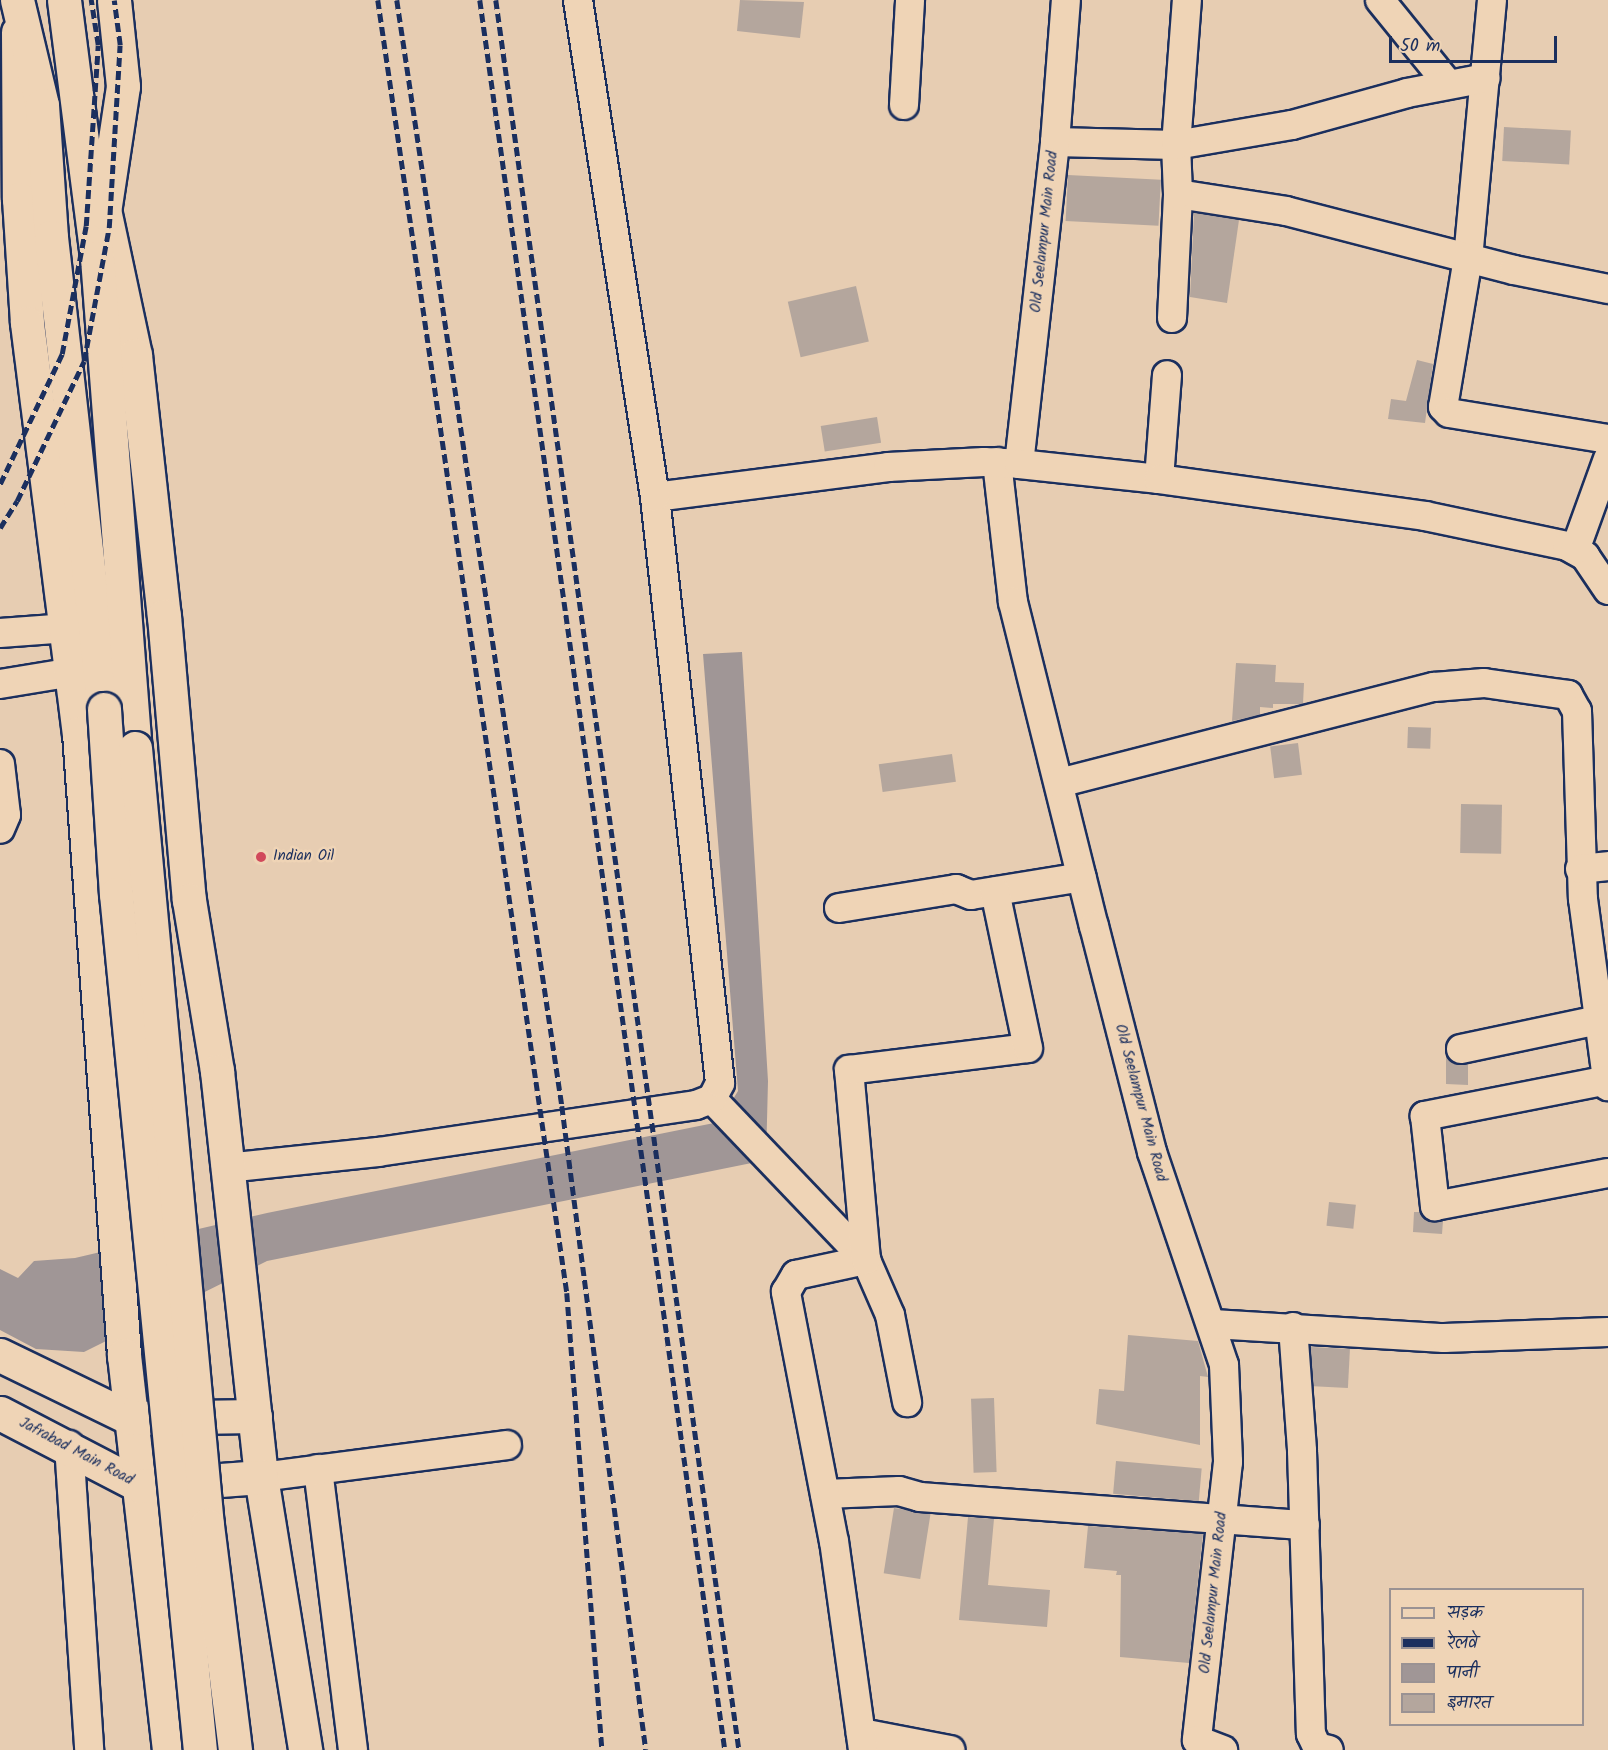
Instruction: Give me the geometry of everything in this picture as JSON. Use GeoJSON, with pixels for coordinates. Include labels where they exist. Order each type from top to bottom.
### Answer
{"type":"FeatureCollection","features":[{"type":"Feature","properties":{"kind":"main road"},"geometry":{"type":"LineString","coordinates":[[64,0],[80,106],[97,258],[116,324],[108,387],[135,738],[205,1503],[235,1750]]}},
{"type":"Feature","properties":{"kind":"main road"},"geometry":{"type":"LineString","coordinates":[[97,258],[123,86],[114,0]]}},
{"type":"Feature","properties":{"kind":"main road"},"geometry":{"type":"LineString","coordinates":[[17,1],[42,105],[51,237],[104,709],[117,905],[201,1750]]}},
{"type":"Feature","properties":{"kind":"main road"},"geometry":{"type":"LineString","coordinates":[[17,1],[19,199],[27,323],[73,672],[124,1355],[169,1750]]}},
{"type":"Feature","properties":{"kind":"main road"},"geometry":{"type":"LineString","coordinates":[[80,106],[104,208],[116,324],[164,616],[189,900],[214,1049],[261,1477],[305,1750]]}},
{"type":"Feature","properties":{"kind":"main road"},"geometry":{"type":"LineString","coordinates":[[0,1355],[130,1418],[255,1416]]}},
{"type":"Feature","properties":{"kind":"main road","name":"Jafrabad Main Road"},"geometry":{"type":"LineString","coordinates":[[0,1413],[69,1446],[140,1486],[261,1477]]}},
{"type":"Feature","properties":{"kind":"street"},"geometry":{"type":"LineString","coordinates":[[578,0],[655,497],[720,1069],[718,1105]]}},
{"type":"Feature","properties":{"kind":"street"},"geometry":{"type":"LineString","coordinates":[[904,105],[910,0]]}},
{"type":"Feature","properties":{"kind":"street","name":"Old Seelampur Main Road"},"geometry":{"type":"LineString","coordinates":[[1066,0],[1055,142],[1016,464],[1012,602],[1152,1152],[1213,1324],[1227,1384],[1228,1462],[1197,1740],[1223,1750]]}},
{"type":"Feature","properties":{"kind":"street"},"geometry":{"type":"LineString","coordinates":[[1172,318],[1178,194],[1176,145],[1187,0]]}},
{"type":"Feature","properties":{"kind":"street"},"geometry":{"type":"LineString","coordinates":[[1380,0],[1448,84]]}},
{"type":"Feature","properties":{"kind":"street"},"geometry":{"type":"LineString","coordinates":[[1492,0],[1468,258],[1443,403],[1446,411],[1608,439]]}},
{"type":"Feature","properties":{"kind":"street"},"geometry":{"type":"LineString","coordinates":[[1055,142],[1176,145],[1292,125],[1448,84],[1486,78]]}},
{"type":"Feature","properties":{"kind":"street"},"geometry":{"type":"LineString","coordinates":[[1178,194],[1286,211],[1468,258],[1608,289]]}},
{"type":"Feature","properties":{"kind":"street"},"geometry":{"type":"LineString","coordinates":[[1159,478],[1167,375]]}},
{"type":"Feature","properties":{"kind":"street"},"geometry":{"type":"LineString","coordinates":[[1575,550],[1608,459]]}},
{"type":"Feature","properties":{"kind":"street"},"geometry":{"type":"LineString","coordinates":[[655,497],[888,467],[1016,464],[1159,478],[1425,516],[1575,550],[1600,573],[1608,590]]}},
{"type":"Feature","properties":{"kind":"street"},"geometry":{"type":"LineString","coordinates":[[0,633],[68,628]]}},
{"type":"Feature","properties":{"kind":"street"},"geometry":{"type":"LineString","coordinates":[[0,684],[73,672]]}},
{"type":"Feature","properties":{"kind":"street"},"geometry":{"type":"LineString","coordinates":[[1059,783],[1434,687],[1484,683],[1560,693],[1574,701],[1577,711],[1594,868],[1608,1086]]}},
{"type":"Feature","properties":{"kind":"street"},"geometry":{"type":"LineString","coordinates":[[0,764],[6,815],[0,829]]}},
{"type":"Feature","properties":{"kind":"street"},"geometry":{"type":"LineString","coordinates":[[839,908],[956,889],[971,895],[1082,877]]}},
{"type":"Feature","properties":{"kind":"street"},"geometry":{"type":"LineString","coordinates":[[907,1402],[890,1315],[866,1260],[849,1070],[1028,1048],[996,891]]}},
{"type":"Feature","properties":{"kind":"street"},"geometry":{"type":"LineString","coordinates":[[1461,1049],[1605,1019]]}},
{"type":"Feature","properties":{"kind":"street"},"geometry":{"type":"LineString","coordinates":[[1608,1080],[1425,1116],[1436,1206],[1608,1173]]}},
{"type":"Feature","properties":{"kind":"street"},"geometry":{"type":"LineString","coordinates":[[226,1168],[378,1152],[696,1105],[718,1105],[866,1260]]}},
{"type":"Feature","properties":{"kind":"street"},"geometry":{"type":"LineString","coordinates":[[866,1260],[796,1275],[787,1285],[825,1494],[862,1742],[950,1750]]}},
{"type":"Feature","properties":{"kind":"street"},"geometry":{"type":"LineString","coordinates":[[1213,1324],[1293,1327],[1444,1338],[1608,1332]]}},
{"type":"Feature","properties":{"kind":"street"},"geometry":{"type":"LineString","coordinates":[[1293,1327],[1305,1525],[1311,1734],[1317,1747],[1329,1750]]}},
{"type":"Feature","properties":{"kind":"street"},"geometry":{"type":"LineString","coordinates":[[261,1477],[507,1445]]}},
{"type":"Feature","properties":{"kind":"street"},"geometry":{"type":"LineString","coordinates":[[69,1446],[89,1750]]}},
{"type":"Feature","properties":{"kind":"street"},"geometry":{"type":"LineString","coordinates":[[318,1469],[353,1750]]}},
{"type":"Feature","properties":{"kind":"street"},"geometry":{"type":"LineString","coordinates":[[825,1494],[899,1491],[920,1497],[1305,1525]]}},
{"type":"Feature","properties":{"kind":"water"},"geometry":{"type":"Polygon","coordinates":[[[742,652],[768,1081],[766,1160],[267,1261],[84,1352],[36,1349],[0,1330],[0,1269],[18,1278],[34,1261],[75,1258],[267,1213],[719,1122],[738,1091],[703,654],[742,652]]]}},
{"type":"Feature","properties":{"kind":"building"},"geometry":{"type":"Polygon","coordinates":[[[740,0],[804,2],[800,38],[737,31],[740,0]]]}},
{"type":"Feature","properties":{"kind":"building"},"geometry":{"type":"Polygon","coordinates":[[[1504,127],[1571,131],[1569,164],[1502,161],[1504,127]]]}},
{"type":"Feature","properties":{"kind":"building"},"geometry":{"type":"Polygon","coordinates":[[[1068,175],[1161,180],[1158,226],[1066,221],[1068,175]]]}},
{"type":"Feature","properties":{"kind":"building"},"geometry":{"type":"Polygon","coordinates":[[[1194,213],[1239,220],[1227,303],[1190,297],[1194,213]]]}},
{"type":"Feature","properties":{"kind":"building"},"geometry":{"type":"Polygon","coordinates":[[[856,286],[869,342],[801,357],[788,302],[856,286]]]}},
{"type":"Feature","properties":{"kind":"building"},"geometry":{"type":"Polygon","coordinates":[[[1417,360],[1433,364],[1425,423],[1388,419],[1391,399],[1406,401],[1417,360]]]}},
{"type":"Feature","properties":{"kind":"building"},"geometry":{"type":"Polygon","coordinates":[[[877,417],[881,443],[825,452],[821,426],[877,417]]]}},
{"type":"Feature","properties":{"kind":"building"},"geometry":{"type":"Polygon","coordinates":[[[1236,663],[1276,665],[1275,682],[1304,683],[1303,704],[1273,704],[1273,708],[1260,707],[1260,715],[1232,721],[1236,663]]]}},
{"type":"Feature","properties":{"kind":"building"},"geometry":{"type":"Polygon","coordinates":[[[1408,727],[1431,728],[1430,749],[1407,748],[1408,727]]]}},
{"type":"Feature","properties":{"kind":"building"},"geometry":{"type":"Polygon","coordinates":[[[1298,743],[1302,775],[1274,778],[1270,746],[1298,743]]]}},
{"type":"Feature","properties":{"kind":"building"},"geometry":{"type":"Polygon","coordinates":[[[952,754],[956,782],[883,792],[879,764],[952,754]]]}},
{"type":"Feature","properties":{"kind":"building"},"geometry":{"type":"Polygon","coordinates":[[[1461,804],[1502,805],[1501,854],[1460,853],[1461,804]]]}},
{"type":"Feature","properties":{"kind":"building"},"geometry":{"type":"Polygon","coordinates":[[[1446,1056],[1455,1064],[1468,1064],[1468,1085],[1446,1084],[1446,1056]]]}},
{"type":"Feature","properties":{"kind":"building"},"geometry":{"type":"Polygon","coordinates":[[[1329,1202],[1356,1205],[1353,1229],[1326,1226],[1329,1202]]]}},
{"type":"Feature","properties":{"kind":"building"},"geometry":{"type":"Polygon","coordinates":[[[1414,1212],[1420,1212],[1430,1222],[1443,1221],[1442,1234],[1413,1232],[1414,1212]]]}},
{"type":"Feature","properties":{"kind":"building"},"geometry":{"type":"Polygon","coordinates":[[[1128,1335],[1198,1341],[1208,1377],[1200,1376],[1200,1445],[1096,1424],[1099,1389],[1124,1391],[1128,1335]]]}},
{"type":"Feature","properties":{"kind":"building"},"geometry":{"type":"Polygon","coordinates":[[[1311,1347],[1350,1349],[1348,1388],[1309,1386],[1311,1347]]]}},
{"type":"Feature","properties":{"kind":"building"},"geometry":{"type":"Polygon","coordinates":[[[994,1398],[997,1472],[974,1473],[971,1399],[994,1398]]]}},
{"type":"Feature","properties":{"kind":"building"},"geometry":{"type":"Polygon","coordinates":[[[1116,1461],[1202,1468],[1199,1501],[1113,1494],[1116,1461]]]}},
{"type":"Feature","properties":{"kind":"building"},"geometry":{"type":"Polygon","coordinates":[[[894,1508],[931,1514],[920,1579],[884,1573],[894,1508]]]}},
{"type":"Feature","properties":{"kind":"building"},"geometry":{"type":"Polygon","coordinates":[[[968,1517],[994,1519],[988,1585],[1050,1590],[1047,1627],[959,1620],[968,1517]]]}},
{"type":"Feature","properties":{"kind":"building"},"geometry":{"type":"Polygon","coordinates":[[[1088,1526],[1203,1534],[1189,1663],[1120,1657],[1121,1575],[1116,1575],[1117,1571],[1084,1568],[1088,1526]]]}},
{"type":"Feature","properties":{"kind":"railway"},"geometry":{"type":"LineString","coordinates":[[0,484],[62,354],[86,226],[98,45],[91,0]]}},
{"type":"Feature","properties":{"kind":"railway"},"geometry":{"type":"LineString","coordinates":[[0,528],[17,501],[84,361],[109,228],[120,45],[114,0]]}},
{"type":"Feature","properties":{"kind":"railway"},"geometry":{"type":"LineString","coordinates":[[378,0],[567,1293],[602,1750]]}},
{"type":"Feature","properties":{"kind":"railway"},"geometry":{"type":"LineString","coordinates":[[397,0],[562,1106],[646,1750]]}},
{"type":"Feature","properties":{"kind":"railway"},"geometry":{"type":"LineString","coordinates":[[480,0],[725,1750]]}},
{"type":"Feature","properties":{"kind":"railway"},"geometry":{"type":"LineString","coordinates":[[496,0],[739,1750]]}},
{"type":"Feature","properties":{"kind":"place","name":"Indian Oil"},"geometry":{"type":"Point","coordinates":[261,857]}}]}
